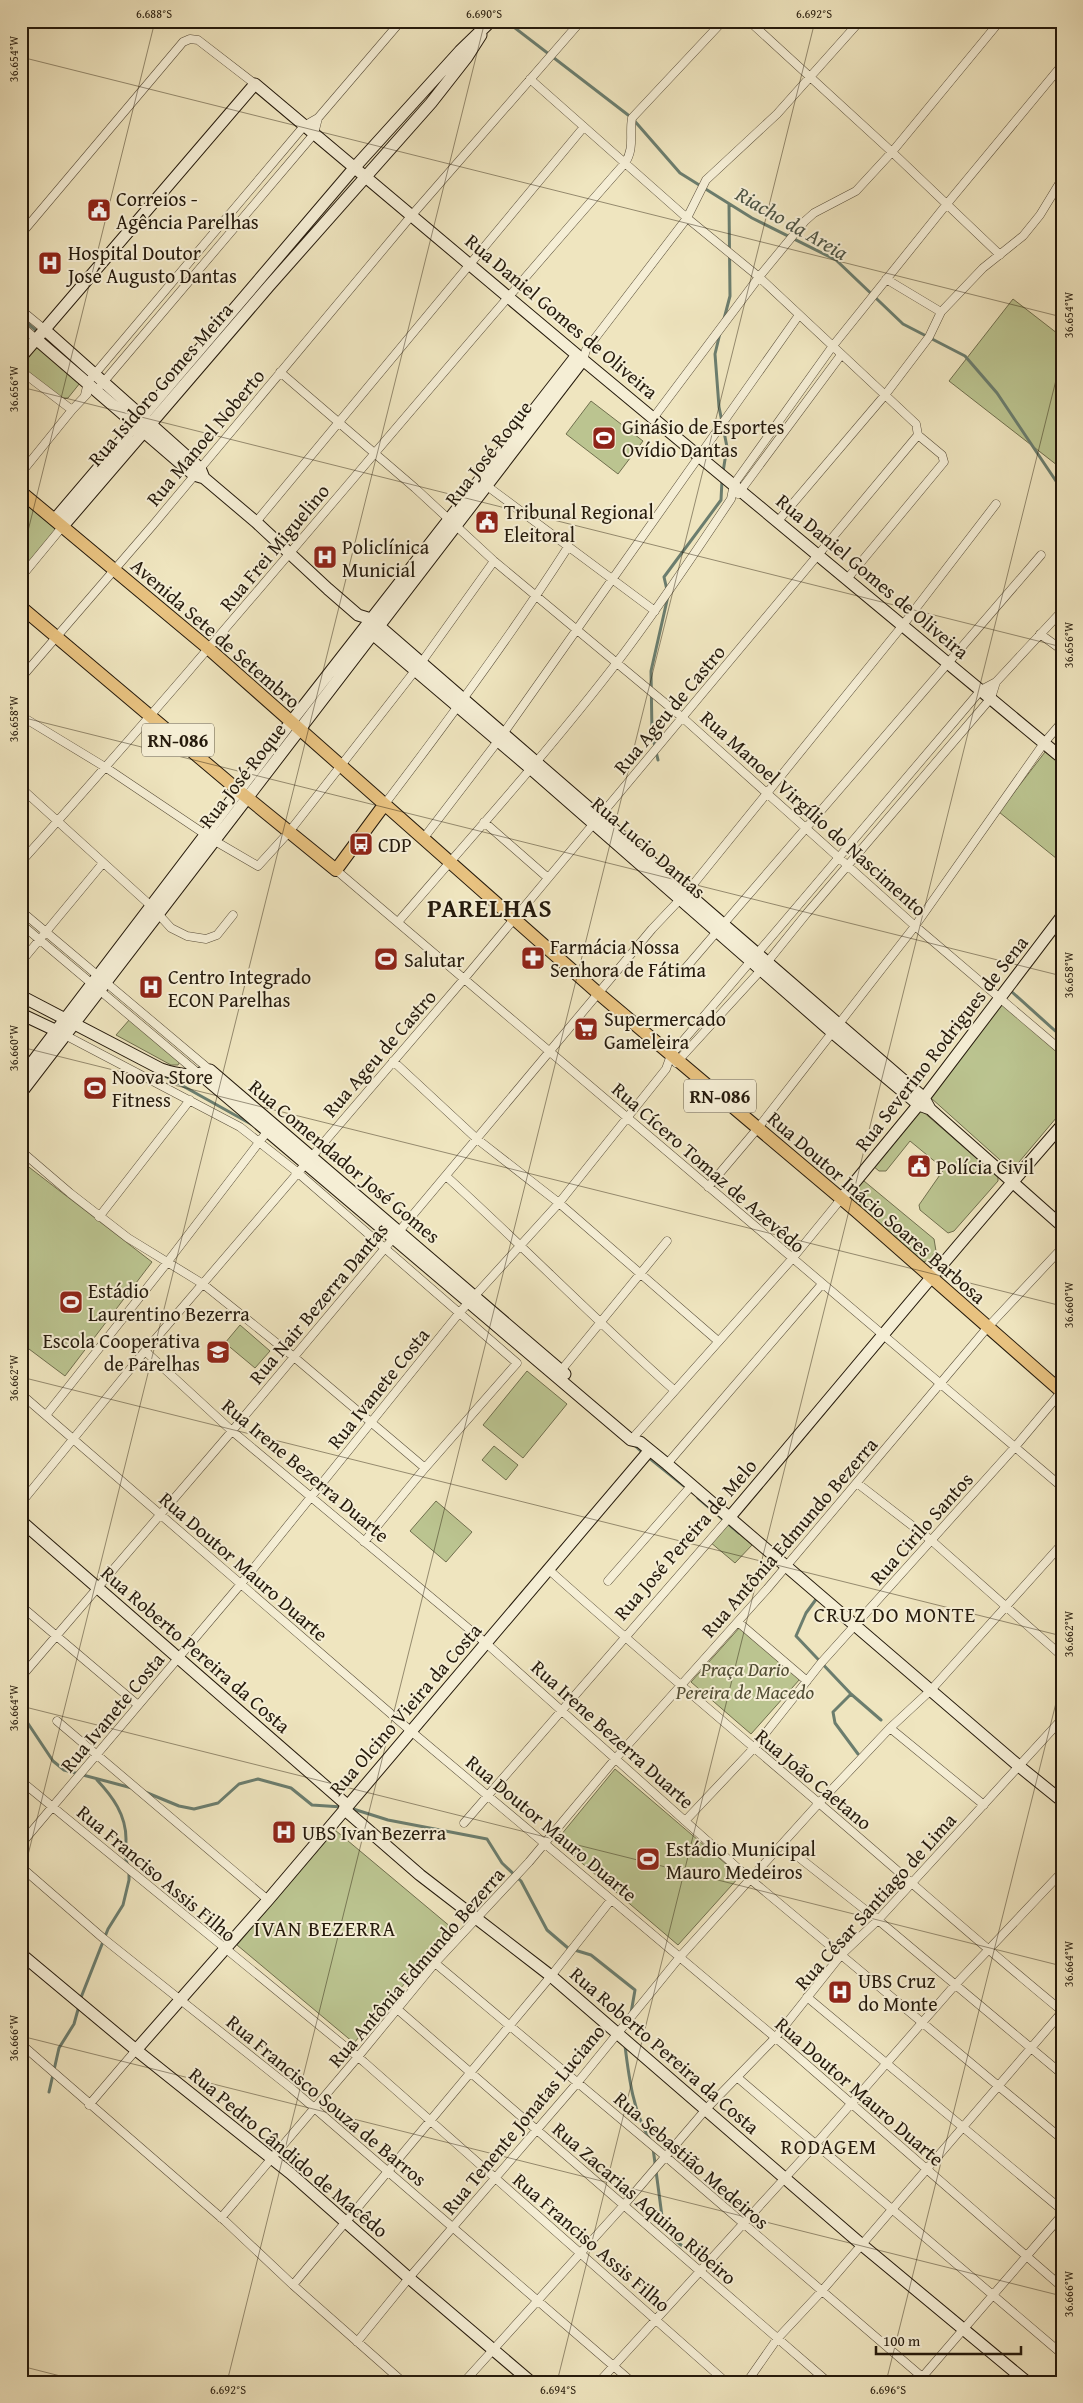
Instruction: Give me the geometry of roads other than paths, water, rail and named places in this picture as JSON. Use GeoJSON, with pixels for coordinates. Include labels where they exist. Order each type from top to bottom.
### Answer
{"type":"FeatureCollection","features":[{"type":"Feature","properties":{"kind":"main road","name":"Avenida Sete de Setembro"},"geometry":{"type":"LineString","coordinates":[[21,492],[209,649],[384,805]]}},
{"type":"Feature","properties":{"kind":"main road","name":"RN-086"},"geometry":{"type":"LineString","coordinates":[[21,607],[243,795],[336,870]]}},
{"type":"Feature","properties":{"kind":"main road","name":"RN-086"},"geometry":{"type":"LineString","coordinates":[[384,805],[598,993]]}},
{"type":"Feature","properties":{"kind":"main road"},"geometry":{"type":"LineString","coordinates":[[336,870],[384,805]]}},
{"type":"Feature","properties":{"kind":"main road","name":"Rua Doutor Inácio Soares Barbosa"},"geometry":{"type":"LineString","coordinates":[[598,993],[841,1199],[987,1328],[1062,1391]]}},
{"type":"Feature","properties":{"kind":"street"},"geometry":{"type":"LineString","coordinates":[[96,382],[304,126],[318,118],[401,21]]}},
{"type":"Feature","properties":{"kind":"street","name":"Rua Manoel Noberto"},"geometry":{"type":"LineString","coordinates":[[21,678],[113,569],[199,474],[280,372],[412,215],[580,21]]}},
{"type":"Feature","properties":{"kind":"street"},"geometry":{"type":"LineString","coordinates":[[625,163],[629,157],[633,139],[630,128],[632,118],[723,21]]}},
{"type":"Feature","properties":{"kind":"street"},"geometry":{"type":"LineString","coordinates":[[749,21],[892,152],[1000,255]]}},
{"type":"Feature","properties":{"kind":"street"},"geometry":{"type":"LineString","coordinates":[[582,355],[687,218],[706,180],[777,114],[860,21]]}},
{"type":"Feature","properties":{"kind":"street"},"geometry":{"type":"LineString","coordinates":[[654,417],[759,277],[805,221],[814,213],[856,191],[892,152],[1000,21]]}},
{"type":"Feature","properties":{"kind":"street","name":"Rua Isidoro Gomes Meira"},"geometry":{"type":"LineString","coordinates":[[144,424],[215,332],[355,167],[460,51],[487,25]]}},
{"type":"Feature","properties":{"kind":"street","name":"Rua Isidoro Gomes Meira"},"geometry":{"type":"LineString","coordinates":[[59,523],[144,424],[224,340],[365,176],[431,103],[467,58],[487,25]]}},
{"type":"Feature","properties":{"kind":"street","name":"Rua Daniel Gomes de Oliveira"},"geometry":{"type":"LineString","coordinates":[[21,234],[178,46],[187,40],[198,40],[255,84],[582,355],[738,488],[1062,758]]}},
{"type":"Feature","properties":{"kind":"street"},"geometry":{"type":"LineString","coordinates":[[398,922],[533,765],[617,662],[655,611],[832,346],[946,204],[1062,66]]}},
{"type":"Feature","properties":{"kind":"street"},"geometry":{"type":"LineString","coordinates":[[530,79],[583,128],[687,218],[759,277],[916,424],[916,438],[944,457],[942,466],[847,579]]}},
{"type":"Feature","properties":{"kind":"street"},"geometry":{"type":"LineString","coordinates":[[21,357],[255,84]]}},
{"type":"Feature","properties":{"kind":"street"},"geometry":{"type":"LineString","coordinates":[[21,473],[96,382],[314,134],[318,118]]}},
{"type":"Feature","properties":{"kind":"street"},"geometry":{"type":"LineString","coordinates":[[256,522],[583,128]]}},
{"type":"Feature","properties":{"kind":"street","name":"Rua Frei Miguelino"},"geometry":{"type":"LineString","coordinates":[[21,862],[209,649],[288,552],[376,454],[508,295],[625,163]]}},
{"type":"Feature","properties":{"kind":"street"},"geometry":{"type":"LineString","coordinates":[[778,520],[885,395],[929,337],[941,312],[983,268],[1023,236],[1040,216],[1062,179]]}},
{"type":"Feature","properties":{"kind":"street"},"geometry":{"type":"LineString","coordinates":[[260,278],[269,286]]}},
{"type":"Feature","properties":{"kind":"street"},"geometry":{"type":"LineString","coordinates":[[886,279],[941,312]]}},
{"type":"Feature","properties":{"kind":"street","name":"Rua Lucio Dantas"},"geometry":{"type":"LineString","coordinates":[[21,310],[44,329],[96,382],[256,522],[358,615],[921,1101]]}},
{"type":"Feature","properties":{"kind":"street"},"geometry":{"type":"LineString","coordinates":[[423,839],[501,737],[578,630],[799,315]]}},
{"type":"Feature","properties":{"kind":"street","name":"Rua Lucio Dantas"},"geometry":{"type":"LineString","coordinates":[[21,326],[96,382]]}},
{"type":"Feature","properties":{"kind":"street"},"geometry":{"type":"LineString","coordinates":[[215,332],[224,340]]}},
{"type":"Feature","properties":{"kind":"street","name":"Rua José Roque"},"geometry":{"type":"LineString","coordinates":[[99,983],[150,905],[210,837],[243,795],[582,355]]}},
{"type":"Feature","properties":{"kind":"street"},"geometry":{"type":"LineString","coordinates":[[738,488],[841,355]]}},
{"type":"Feature","properties":{"kind":"street"},"geometry":{"type":"LineString","coordinates":[[21,371],[72,410]]}},
{"type":"Feature","properties":{"kind":"street"},"geometry":{"type":"LineString","coordinates":[[280,372],[376,454],[452,523]]}},
{"type":"Feature","properties":{"kind":"street","name":"Rua Ageu de Castro"},"geometry":{"type":"LineString","coordinates":[[21,1502],[74,1440],[145,1351],[464,978],[916,438]]}},
{"type":"Feature","properties":{"kind":"street"},"geometry":{"type":"LineString","coordinates":[[483,483],[655,611]]}},
{"type":"Feature","properties":{"kind":"street","name":"Rua Nair Bezerra Dantas"},"geometry":{"type":"LineString","coordinates":[[21,1677],[98,1590],[598,993],[652,929],[683,896],[903,625],[996,504]]}},
{"type":"Feature","properties":{"kind":"street"},"geometry":{"type":"LineString","coordinates":[[21,577],[59,523]]}},
{"type":"Feature","properties":{"kind":"street","name":"Rua Manoel Virgílio do Nascimento"},"geometry":{"type":"LineString","coordinates":[[452,523],[494,561],[683,718],[765,794],[848,864],[915,926],[1062,1051]]}},
{"type":"Feature","properties":{"kind":"street"},"geometry":{"type":"LineString","coordinates":[[384,805],[461,703],[568,547]]}},
{"type":"Feature","properties":{"kind":"street"},"geometry":{"type":"LineString","coordinates":[[683,971],[1041,555]]}},
{"type":"Feature","properties":{"kind":"street"},"geometry":{"type":"LineString","coordinates":[[21,716],[105,767],[210,837],[258,866],[289,832],[418,666],[494,561]]}},
{"type":"Feature","properties":{"kind":"street"},"geometry":{"type":"LineString","coordinates":[[675,1059],[838,856],[981,690],[996,682],[1062,610]]}},
{"type":"Feature","properties":{"kind":"street"},"geometry":{"type":"LineString","coordinates":[[1040,634],[1062,650]]}},
{"type":"Feature","properties":{"kind":"street"},"geometry":{"type":"LineString","coordinates":[[675,1059],[765,966],[848,864],[991,698],[996,682]]}},
{"type":"Feature","properties":{"kind":"street"},"geometry":{"type":"LineString","coordinates":[[708,1187],[758,1128],[915,926],[1044,743],[1062,722]]}},
{"type":"Feature","properties":{"kind":"street"},"geometry":{"type":"LineString","coordinates":[[21,788],[59,820],[150,905],[158,916],[178,932],[206,939],[217,935],[233,916]]}},
{"type":"Feature","properties":{"kind":"street"},"geometry":{"type":"LineString","coordinates":[[484,822],[548,878]]}},
{"type":"Feature","properties":{"kind":"street","name":"Rua José Roque"},"geometry":{"type":"LineString","coordinates":[[21,1093],[61,1033],[99,983],[158,916],[210,837]]}},
{"type":"Feature","properties":{"kind":"street"},"geometry":{"type":"LineString","coordinates":[[21,962],[103,863]]}},
{"type":"Feature","properties":{"kind":"street","name":"Rua Cícero Tomaz de Azevêdo"},"geometry":{"type":"LineString","coordinates":[[336,870],[792,1259],[1062,1486]]}},
{"type":"Feature","properties":{"kind":"street"},"geometry":{"type":"LineString","coordinates":[[798,905],[807,913]]}},
{"type":"Feature","properties":{"kind":"street","name":"Rua Comendador José Gomes"},"geometry":{"type":"LineString","coordinates":[[21,911],[99,983]]}},
{"type":"Feature","properties":{"kind":"street","name":"Rua Severino Rodrigues de Sena"},"geometry":{"type":"LineString","coordinates":[[635,1439],[674,1390],[792,1259],[841,1199],[921,1101],[1062,916]]}},
{"type":"Feature","properties":{"kind":"street","name":"Rua Comendador José Gomes"},"geometry":{"type":"LineString","coordinates":[[21,924],[99,983],[205,1072],[270,1128],[304,1165],[396,1235],[1062,1801]]}},
{"type":"Feature","properties":{"kind":"street"},"geometry":{"type":"LineString","coordinates":[[21,996],[161,1069],[179,1075],[205,1072]]}},
{"type":"Feature","properties":{"kind":"street"},"geometry":{"type":"LineString","coordinates":[[21,1014],[190,1100],[240,1127],[260,1142],[304,1165],[385,1247],[517,1363],[425,1468],[364,1542]]}},
{"type":"Feature","properties":{"kind":"street","name":"Rua José Roque"},"geometry":{"type":"LineString","coordinates":[[21,1077],[61,1033]]}},
{"type":"Feature","properties":{"kind":"street","name":"Rua Ivanete Costa"},"geometry":{"type":"LineString","coordinates":[[21,1844],[180,1658],[460,1312],[559,1203],[675,1059]]}},
{"type":"Feature","properties":{"kind":"street"},"geometry":{"type":"LineString","coordinates":[[393,1061],[477,1139],[559,1203],[718,1341]]}},
{"type":"Feature","properties":{"kind":"street"},"geometry":{"type":"LineString","coordinates":[[99,1217],[190,1100]]}},
{"type":"Feature","properties":{"kind":"street"},"geometry":{"type":"LineString","coordinates":[[921,1101],[1062,1226]]}},
{"type":"Feature","properties":{"kind":"street","name":"Rua José Pereira de Melo"},"geometry":{"type":"LineString","coordinates":[[464,1822],[729,1518],[884,1337],[931,1277],[1012,1181],[1062,1125]]}},
{"type":"Feature","properties":{"kind":"street"},"geometry":{"type":"LineString","coordinates":[[47,1414],[166,1264],[270,1128]]}},
{"type":"Feature","properties":{"kind":"street"},"geometry":{"type":"LineString","coordinates":[[21,1151],[99,1217],[166,1264],[203,1284],[294,1357],[425,1468]]}},
{"type":"Feature","properties":{"kind":"street"},"geometry":{"type":"LineString","coordinates":[[446,1176],[521,1244],[600,1324],[674,1390]]}},
{"type":"Feature","properties":{"kind":"street"},"geometry":{"type":"LineString","coordinates":[[559,1373],[667,1241]]}},
{"type":"Feature","properties":{"kind":"street","name":"Rua Antônia Edmundo Bezerra"},"geometry":{"type":"LineString","coordinates":[[221,2218],[313,2108],[358,2058],[396,2008],[435,1963],[545,1844],[616,1758],[682,1686],[786,1566],[987,1328],[1062,1248]]}},
{"type":"Feature","properties":{"kind":"street"},"geometry":{"type":"LineString","coordinates":[[667,1464],[822,1284]]}},
{"type":"Feature","properties":{"kind":"street","name":"Rua Irene Bezerra Duarte"},"geometry":{"type":"LineString","coordinates":[[145,1351],[232,1431],[310,1498],[487,1644],[750,1879],[1062,2139]]}},
{"type":"Feature","properties":{"kind":"street","name":"Rua Cirilo Santos"},"geometry":{"type":"LineString","coordinates":[[685,1821],[753,1749],[854,1626],[932,1541],[1062,1391]]}},
{"type":"Feature","properties":{"kind":"street","name":"Rua Doutor Mauro Duarte"},"geometry":{"type":"LineString","coordinates":[[21,1394],[47,1414],[160,1515],[412,1732],[775,2038],[1025,2257],[1062,2287]]}},
{"type":"Feature","properties":{"kind":"street","name":"Rua Olcino Vieira da Costa"},"geometry":{"type":"LineString","coordinates":[[90,2105],[412,1732],[649,1451]]}},
{"type":"Feature","properties":{"kind":"street"},"geometry":{"type":"LineString","coordinates":[[857,1483],[932,1541],[1004,1607],[1062,1656]]}},
{"type":"Feature","properties":{"kind":"street"},"geometry":{"type":"LineString","coordinates":[[608,1582],[692,1485]]}},
{"type":"Feature","properties":{"kind":"street","name":"Rua Roberto Pereira da Costa"},"geometry":{"type":"LineString","coordinates":[[21,1521],[98,1590],[180,1658],[420,1875],[551,1976],[617,2034],[707,2108],[862,2245],[1027,2382]]}},
{"type":"Feature","properties":{"kind":"street","name":"Rua Tenente Jonatas Luciano"},"geometry":{"type":"LineString","coordinates":[[357,2342],[453,2226],[578,2082],[680,1958],[819,1803],[890,1728],[931,1690],[1062,1544]]}},
{"type":"Feature","properties":{"kind":"street","name":"Rua João Caetano"},"geometry":{"type":"LineString","coordinates":[[548,1569],[753,1749],[819,1803],[1062,2012]]}},
{"type":"Feature","properties":{"kind":"street"},"geometry":{"type":"LineString","coordinates":[[21,1606],[138,1705]]}},
{"type":"Feature","properties":{"kind":"street"},"geometry":{"type":"LineString","coordinates":[[738,1622],[807,1682]]}},
{"type":"Feature","properties":{"kind":"street","name":"Rua César Santiago de Lima"},"geometry":{"type":"LineString","coordinates":[[464,2382],[624,2205],[707,2108],[775,2038],[841,1955],[878,1920],[1062,1719]]}},
{"type":"Feature","properties":{"kind":"street"},"geometry":{"type":"LineString","coordinates":[[57,1721],[268,1900]]}},
{"type":"Feature","properties":{"kind":"street"},"geometry":{"type":"LineString","coordinates":[[890,1728],[984,1805]]}},
{"type":"Feature","properties":{"kind":"street","name":"Rua Franciso Assis Filho"},"geometry":{"type":"LineString","coordinates":[[21,1781],[224,1950],[358,2058],[726,2382]]}},
{"type":"Feature","properties":{"kind":"street"},"geometry":{"type":"LineString","coordinates":[[782,1844],[878,1920],[1062,2074]]}},
{"type":"Feature","properties":{"kind":"street","name":"Rua Francisco Souza de Barros"},"geometry":{"type":"LineString","coordinates":[[21,1867],[104,1939],[290,2088],[453,2226],[632,2382]]}},
{"type":"Feature","properties":{"kind":"street"},"geometry":{"type":"LineString","coordinates":[[599,2382],[887,2065],[955,1985],[1062,1872]]}},
{"type":"Feature","properties":{"kind":"street"},"geometry":{"type":"LineString","coordinates":[[293,2285],[471,2074],[611,1900]]}},
{"type":"Feature","properties":{"kind":"street","name":"Rua Pedro Cândido de Macêdo"},"geometry":{"type":"LineString","coordinates":[[21,1954],[136,2050],[272,2159],[531,2382]]}},
{"type":"Feature","properties":{"kind":"street","name":"Rua Sebastião Medeiros"},"geometry":{"type":"LineString","coordinates":[[435,1963],[665,2156],[922,2380]]}},
{"type":"Feature","properties":{"kind":"street"},"geometry":{"type":"LineString","coordinates":[[808,1997],[1062,2210]]}},
{"type":"Feature","properties":{"kind":"street","name":"Rua Zacarias Aquino Ribeiro"},"geometry":{"type":"LineString","coordinates":[[396,2008],[828,2382]]}},
{"type":"Feature","properties":{"kind":"street"},"geometry":{"type":"LineString","coordinates":[[747,2382],[777,2339],[862,2245],[1062,2012]]}},
{"type":"Feature","properties":{"kind":"street"},"geometry":{"type":"LineString","coordinates":[[21,2044],[221,2218],[293,2285],[403,2382]]}},
{"type":"Feature","properties":{"kind":"street"},"geometry":{"type":"LineString","coordinates":[[738,2078],[1062,2354]]}},
{"type":"Feature","properties":{"kind":"street"},"geometry":{"type":"LineString","coordinates":[[922,2380],[992,2295],[1062,2215]]}},
{"type":"Feature","properties":{"kind":"waterway","name":"Riacho da Areia"},"geometry":{"type":"LineString","coordinates":[[506,21],[632,118],[680,173],[752,218],[836,260],[903,324],[965,356],[997,393],[1062,490]]}},
{"type":"Feature","properties":{"kind":"waterway"},"geometry":{"type":"LineString","coordinates":[[724,319],[730,296],[729,204]]}},
{"type":"Feature","properties":{"kind":"waterway"},"geometry":{"type":"LineString","coordinates":[[21,318],[38,332]]}},
{"type":"Feature","properties":{"kind":"waterway"},"geometry":{"type":"LineString","coordinates":[[720,333],[715,354],[719,407],[727,447],[723,472]]}},
{"type":"Feature","properties":{"kind":"waterway"},"geometry":{"type":"LineString","coordinates":[[42,336],[79,368]]}},
{"type":"Feature","properties":{"kind":"waterway"},"geometry":{"type":"LineString","coordinates":[[667,590],[664,577],[721,500],[722,480]]}},
{"type":"Feature","properties":{"kind":"waterway"},"geometry":{"type":"LineString","coordinates":[[658,760],[652,734],[651,671],[668,596]]}},
{"type":"Feature","properties":{"kind":"waterway"},"geometry":{"type":"LineString","coordinates":[[1012,992],[1062,1037]]}},
{"type":"Feature","properties":{"kind":"waterway"},"geometry":{"type":"LineString","coordinates":[[165,1076],[251,1124]]}},
{"type":"Feature","properties":{"kind":"waterway"},"geometry":{"type":"LineString","coordinates":[[633,1444],[643,1453]]}},
{"type":"Feature","properties":{"kind":"waterway"},"geometry":{"type":"LineString","coordinates":[[648,1457],[684,1486]]}},
{"type":"Feature","properties":{"kind":"waterway"},"geometry":{"type":"LineString","coordinates":[[698,1498],[739,1533]]}},
{"type":"Feature","properties":{"kind":"waterway"},"geometry":{"type":"LineString","coordinates":[[817,1598],[806,1613],[796,1636],[851,1694],[833,1712],[835,1723],[858,1754]]}},
{"type":"Feature","properties":{"kind":"waterway"},"geometry":{"type":"LineString","coordinates":[[851,1694],[881,1720]]}},
{"type":"Feature","properties":{"kind":"waterway"},"geometry":{"type":"LineString","coordinates":[[21,1708],[25,1719],[53,1761],[64,1770],[132,1788]]}},
{"type":"Feature","properties":{"kind":"waterway"},"geometry":{"type":"LineString","coordinates":[[145,1792],[179,1806],[194,1809],[218,1803],[239,1784],[258,1779],[291,1788],[312,1805],[342,1807]]}},
{"type":"Feature","properties":{"kind":"waterway"},"geometry":{"type":"LineString","coordinates":[[97,1780],[118,1807],[124,1822],[125,1855],[128,1866]]}},
{"type":"Feature","properties":{"kind":"waterway"},"geometry":{"type":"LineString","coordinates":[[350,1808],[388,1820],[487,1839],[502,1863],[521,1881],[547,1930],[568,1948],[591,1955],[635,1990],[631,2013]]}},
{"type":"Feature","properties":{"kind":"waterway"},"geometry":{"type":"LineString","coordinates":[[80,2000],[108,1929],[123,1905],[129,1872]]}},
{"type":"Feature","properties":{"kind":"waterway"},"geometry":{"type":"LineString","coordinates":[[49,2092],[59,2048],[74,2024],[79,2006]]}},
{"type":"Feature","properties":{"kind":"waterway"},"geometry":{"type":"LineString","coordinates":[[625,2046],[630,2082],[639,2118],[650,2140]]}},
{"type":"Feature","properties":{"kind":"waterway"},"geometry":{"type":"LineString","coordinates":[[653,2148],[663,2224],[671,2236],[681,2245],[707,2257]]}},
{"type":"Feature","properties":{"kind":"place","name":"Correios - Agência Parelhas"},"geometry":{"type":"Point","coordinates":[99,210]}},
{"type":"Feature","properties":{"kind":"place","name":"Hospital Doutor José Augusto Dantas"},"geometry":{"type":"Point","coordinates":[50,263]}},
{"type":"Feature","properties":{"kind":"place","name":"Ginásio de Esportes Ovídio Dantas"},"geometry":{"type":"Point","coordinates":[604,438]}},
{"type":"Feature","properties":{"kind":"place","name":"Tribunal Regional Eleitoral"},"geometry":{"type":"Point","coordinates":[487,522]}},
{"type":"Feature","properties":{"kind":"place","name":"Policlínica Municial"},"geometry":{"type":"Point","coordinates":[325,557]}},
{"type":"Feature","properties":{"kind":"place","name":"CDP"},"geometry":{"type":"Point","coordinates":[361,844]}},
{"type":"Feature","properties":{"kind":"place","name":"Farmácia Nossa Senhora de Fátima"},"geometry":{"type":"Point","coordinates":[533,958]}},
{"type":"Feature","properties":{"kind":"place","name":"Salutar"},"geometry":{"type":"Point","coordinates":[386,959]}},
{"type":"Feature","properties":{"kind":"place","name":"Centro Integrado ECON Parelhas"},"geometry":{"type":"Point","coordinates":[151,987]}},
{"type":"Feature","properties":{"kind":"place","name":"Supermercado Gameleira"},"geometry":{"type":"Point","coordinates":[586,1029]}},
{"type":"Feature","properties":{"kind":"place","name":"Noova Store Fitness"},"geometry":{"type":"Point","coordinates":[95,1088]}},
{"type":"Feature","properties":{"kind":"place","name":"Polícia Civil"},"geometry":{"type":"Point","coordinates":[919,1166]}},
{"type":"Feature","properties":{"kind":"place","name":"Estádio Laurentino Bezerra"},"geometry":{"type":"Point","coordinates":[71,1302]}},
{"type":"Feature","properties":{"kind":"place","name":"Escola Cooperativa de Parelhas"},"geometry":{"type":"Point","coordinates":[218,1352]}},
{"type":"Feature","properties":{"kind":"place","name":"UBS Ivan Bezerra"},"geometry":{"type":"Point","coordinates":[284,1832]}},
{"type":"Feature","properties":{"kind":"place","name":"Estádio Municipal Mauro Medeiros"},"geometry":{"type":"Point","coordinates":[648,1859]}},
{"type":"Feature","properties":{"kind":"place","name":"UBS Cruz do Monte"},"geometry":{"type":"Point","coordinates":[840,1992]}},
{"type":"Feature","properties":{"kind":"district","name":"PARELHAS"},"geometry":{"type":"Point","coordinates":[490,908]}},
{"type":"Feature","properties":{"kind":"district","name":"CRUZ DO MONTE"},"geometry":{"type":"Point","coordinates":[895,1614]}},
{"type":"Feature","properties":{"kind":"district","name":"IVAN BEZERRA"},"geometry":{"type":"Point","coordinates":[325,1928]}},
{"type":"Feature","properties":{"kind":"district","name":"RODAGEM"},"geometry":{"type":"Point","coordinates":[829,2146]}},
{"type":"Feature","properties":{"kind":"park label","name":"Praça Dario Pereira de Macedo"},"geometry":{"type":"Point","coordinates":[745,1680]}}]}
